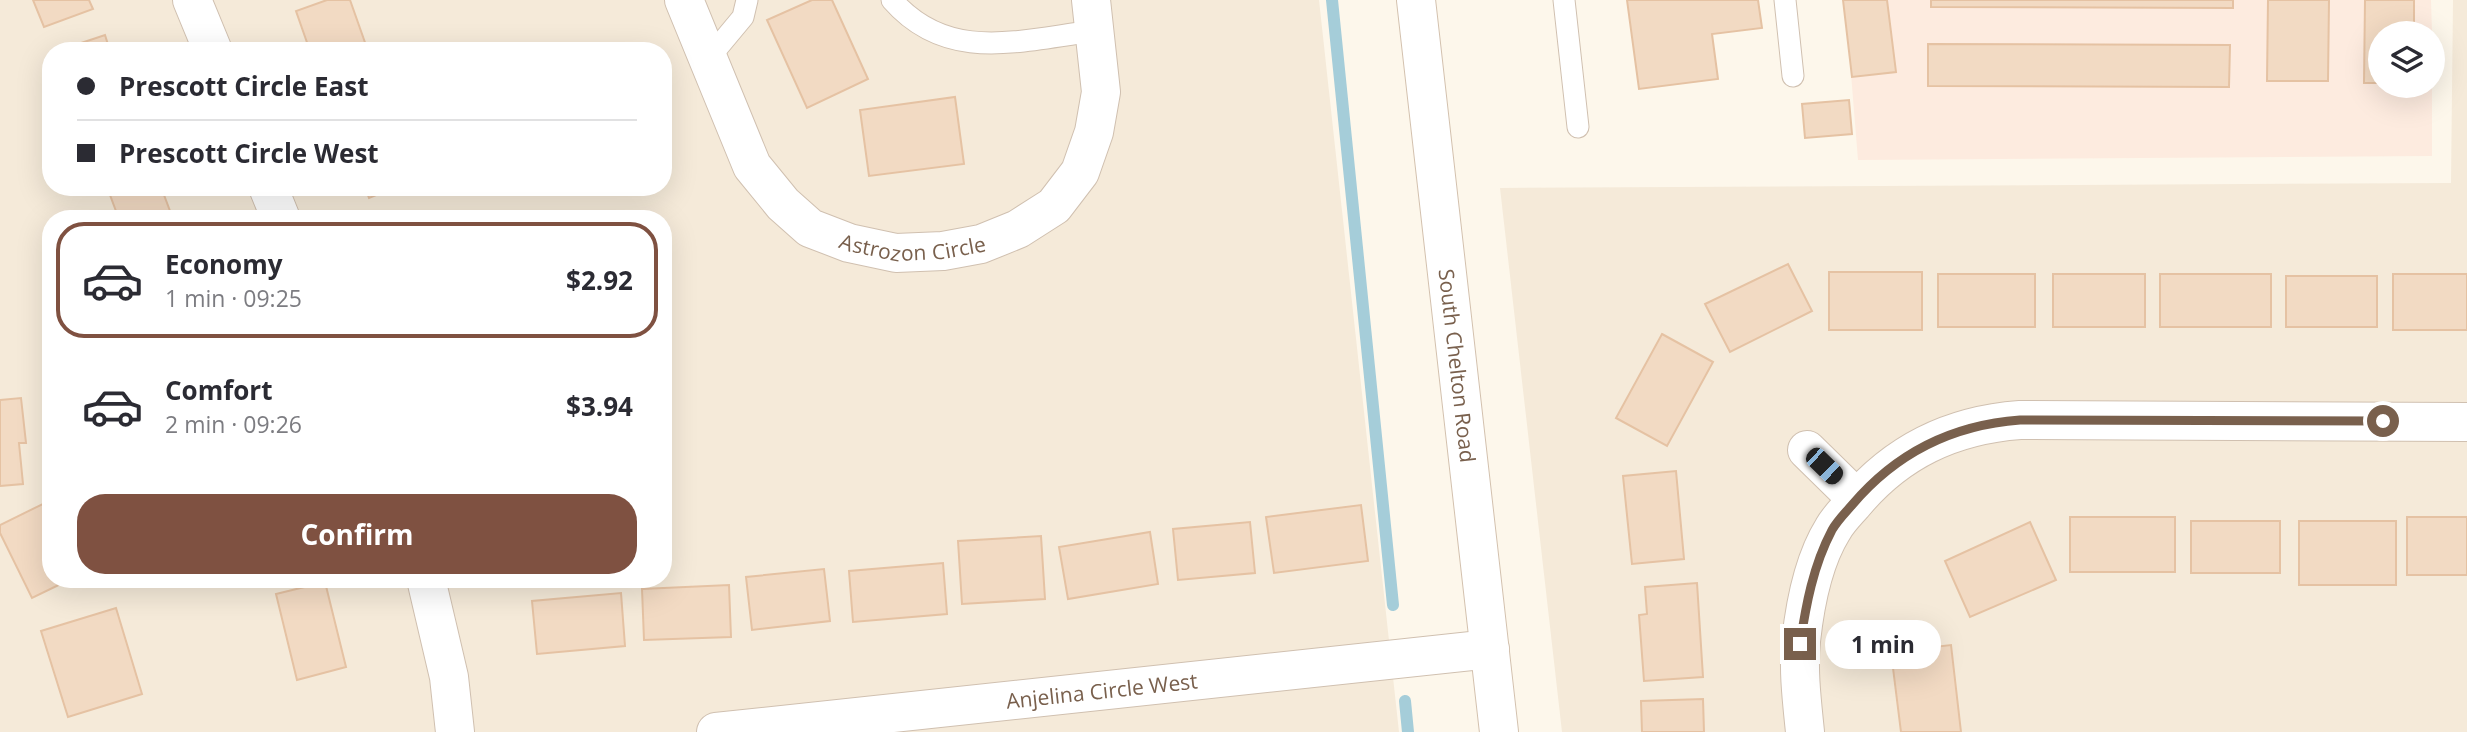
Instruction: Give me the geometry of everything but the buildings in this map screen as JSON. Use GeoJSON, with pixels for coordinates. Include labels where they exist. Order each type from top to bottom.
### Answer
{"type":"FeatureCollection","features":[{"type":"Feature","properties":{"kind":"street"},"geometry":{"type":"LineString","coordinates":[[192,0],[209,42]]}},
{"type":"Feature","properties":{"kind":"street","name":"Astrozon Circle"},"geometry":{"type":"LineString","coordinates":[[684,0],[752,166],[783,204],[810,228],[849,243],[896,253],[943,251],[981,244],[1018,229],[1054,206],[1080,172],[1094,132],[1101,92],[1092,15]]}},
{"type":"Feature","properties":{"kind":"street","name":"South Chelton Road"},"geometry":{"type":"LineString","coordinates":[[1416,0],[1499,732]]}},
{"type":"Feature","properties":{"kind":"street"},"geometry":{"type":"LineString","coordinates":[[1805,732],[1800,691],[1800,644],[1815,569],[1833,528],[1857,499],[1886,469],[1920,447],[1986,423],[2020,420],[2467,422]]}},
{"type":"Feature","properties":{"kind":"street"},"geometry":{"type":"LineString","coordinates":[[1807,450],[1857,499]]}},
{"type":"Feature","properties":{"kind":"street"},"geometry":{"type":"LineString","coordinates":[[428,588],[449,677],[455,732]]}},
{"type":"Feature","properties":{"kind":"street","name":"Anjelina Circle West"},"geometry":{"type":"LineString","coordinates":[[716,732],[1490,649]]}},
{"type":"Feature","properties":{"kind":"lane"},"geometry":{"type":"LineString","coordinates":[[708,59],[743,17],[747,0]]}},
{"type":"Feature","properties":{"kind":"lane"},"geometry":{"type":"LineString","coordinates":[[891,0],[917,24],[934,34],[981,43],[1010,42],[1092,15]]}},
{"type":"Feature","properties":{"kind":"lane"},"geometry":{"type":"LineString","coordinates":[[1564,0],[1578,127]]}},
{"type":"Feature","properties":{"kind":"lane"},"geometry":{"type":"LineString","coordinates":[[1785,0],[1793,76]]}},
{"type":"Feature","properties":{"kind":"shaded area"},"geometry":{"type":"Polygon","coordinates":[[[0,0],[1319,0],[1399,732],[0,732],[0,0]]]}},
{"type":"Feature","properties":{"kind":"shaded area"},"geometry":{"type":"Polygon","coordinates":[[[1845,0],[2431,0],[2432,21],[2368,21],[2368,98],[2432,98],[2432,156],[1858,160],[1845,0]]]}},
{"type":"Feature","properties":{"kind":"shaded area"},"geometry":{"type":"Polygon","coordinates":[[[2453,0],[2467,0],[2467,732],[1562,732],[1500,188],[2451,183],[2453,0]]]}},
{"type":"Feature","properties":{"kind":"waterway"},"geometry":{"type":"LineString","coordinates":[[1332,0],[1393,605]]}},
{"type":"Feature","properties":{"kind":"waterway"},"geometry":{"type":"LineString","coordinates":[[1405,701],[1408,732]]}},
{"type":"Feature","properties":{"kind":"route"},"geometry":{"type":"LineString","coordinates":[[1800,644],[1815,569],[1833,528],[1886,469],[1920,447],[1986,423],[2020,420],[2383,421]]}}]}
